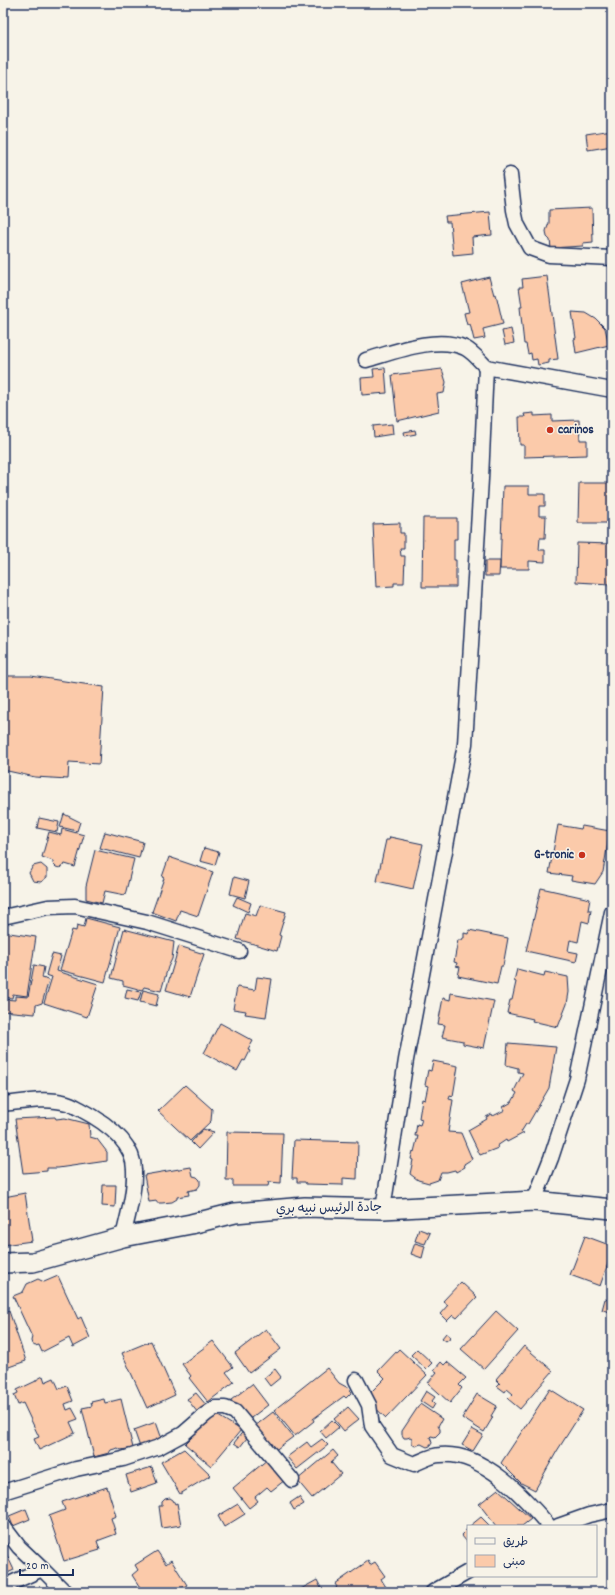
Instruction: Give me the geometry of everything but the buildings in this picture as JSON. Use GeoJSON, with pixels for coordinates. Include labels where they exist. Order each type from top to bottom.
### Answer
{"type":"FeatureCollection","features":[{"type":"Feature","properties":{"kind":"main road","name":"جادة الرئيس نبيه بري"},"geometry":{"type":"LineString","coordinates":[[3,1263],[33,1262],[123,1236],[191,1224],[235,1213],[305,1207],[383,1209],[534,1201],[612,1209]]}},
{"type":"Feature","properties":{"kind":"street"},"geometry":{"type":"LineString","coordinates":[[510,175],[517,224],[530,248],[549,255],[612,258]]}},
{"type":"Feature","properties":{"kind":"street"},"geometry":{"type":"LineString","coordinates":[[366,360],[428,344],[450,344],[466,349],[486,367],[612,390]]}},
{"type":"Feature","properties":{"kind":"street"},"geometry":{"type":"LineString","coordinates":[[383,1209],[406,1060],[465,744],[481,479],[486,367]]}},
{"type":"Feature","properties":{"kind":"street"},"geometry":{"type":"LineString","coordinates":[[3,917],[48,907],[75,906],[148,922],[239,951]]}},
{"type":"Feature","properties":{"kind":"street"},"geometry":{"type":"LineString","coordinates":[[534,1201],[551,1158],[577,1079],[612,912]]}},
{"type":"Feature","properties":{"kind":"street"},"geometry":{"type":"LineString","coordinates":[[3,1104],[46,1100],[67,1103],[92,1116],[113,1130],[127,1149],[132,1159],[134,1170],[131,1202],[123,1236]]}},
{"type":"Feature","properties":{"kind":"street"},"geometry":{"type":"LineString","coordinates":[[356,1380],[369,1405],[372,1426],[392,1455],[414,1464],[439,1454],[460,1456],[473,1461],[492,1471],[526,1500],[548,1525]]}},
{"type":"Feature","properties":{"kind":"street"},"geometry":{"type":"LineString","coordinates":[[3,1492],[70,1471],[123,1459],[159,1447],[183,1434],[215,1408],[225,1408],[235,1412],[292,1480]]}},
{"type":"Feature","properties":{"kind":"street"},"geometry":{"type":"LineString","coordinates":[[561,1525],[589,1515],[612,1510]]}},
{"type":"Feature","properties":{"kind":"street"},"geometry":{"type":"LineString","coordinates":[[3,1526],[19,1547],[65,1592]]}},
{"type":"Feature","properties":{"kind":"street"},"geometry":{"type":"LineString","coordinates":[[3,1587],[42,1569]]}},
{"type":"Feature","properties":{"kind":"street"},"geometry":{"type":"LineString","coordinates":[[434,1592],[467,1573]]}},
{"type":"Feature","properties":{"kind":"place","name":"carinos"},"geometry":{"type":"Point","coordinates":[550,430]}},
{"type":"Feature","properties":{"kind":"place","name":"G-tronic"},"geometry":{"type":"Point","coordinates":[582,855]}}]}
